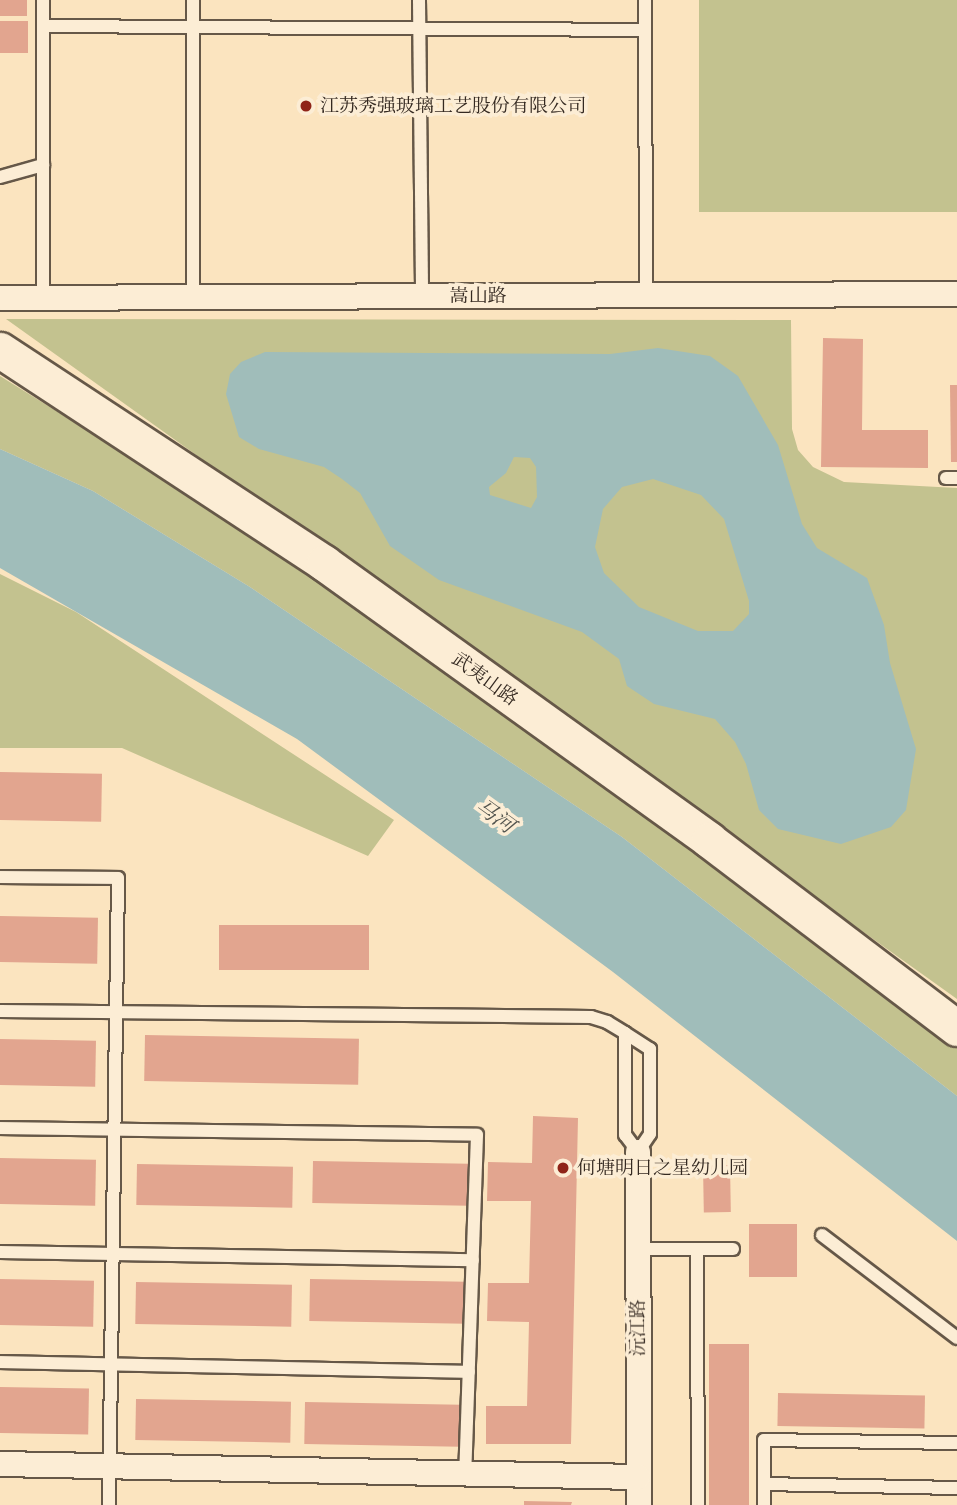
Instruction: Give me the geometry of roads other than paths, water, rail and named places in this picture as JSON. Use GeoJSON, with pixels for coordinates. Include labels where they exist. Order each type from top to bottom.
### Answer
{"type":"FeatureCollection","features":[{"type":"Feature","properties":{"kind":"street","name":"嵩山路"},"geometry":{"type":"LineString","coordinates":[[0,298],[957,293]]}},
{"type":"Feature","properties":{"kind":"street","name":"武夷山路"},"geometry":{"type":"LineString","coordinates":[[0,350],[324,563],[709,840],[957,1028]]}},
{"type":"Feature","properties":{"kind":"street","name":"沅江路"},"geometry":{"type":"LineString","coordinates":[[638,1152],[639,1505]]}},
{"type":"Feature","properties":{"kind":"street"},"geometry":{"type":"LineString","coordinates":[[0,1464],[638,1477]]}},
{"type":"Feature","properties":{"kind":"lane"},"geometry":{"type":"LineString","coordinates":[[43,0],[43,297]]}},
{"type":"Feature","properties":{"kind":"lane"},"geometry":{"type":"LineString","coordinates":[[193,0],[193,297]]}},
{"type":"Feature","properties":{"kind":"lane"},"geometry":{"type":"LineString","coordinates":[[419,0],[422,296]]}},
{"type":"Feature","properties":{"kind":"lane"},"geometry":{"type":"LineString","coordinates":[[645,0],[646,295]]}},
{"type":"Feature","properties":{"kind":"lane"},"geometry":{"type":"LineString","coordinates":[[43,26],[645,30]]}},
{"type":"Feature","properties":{"kind":"lane"},"geometry":{"type":"LineString","coordinates":[[0,177],[43,165]]}},
{"type":"Feature","properties":{"kind":"lane"},"geometry":{"type":"LineString","coordinates":[[0,877],[118,878],[108,1505]]}},
{"type":"Feature","properties":{"kind":"lane"},"geometry":{"type":"LineString","coordinates":[[0,1012],[577,1016],[607,1022],[625,1033],[650,1049],[650,1135],[638,1152],[625,1135],[625,1033]]}},
{"type":"Feature","properties":{"kind":"lane"},"geometry":{"type":"LineString","coordinates":[[0,1128],[477,1135],[465,1474]]}},
{"type":"Feature","properties":{"kind":"lane"},"geometry":{"type":"LineString","coordinates":[[822,1234],[957,1338]]}},
{"type":"Feature","properties":{"kind":"lane"},"geometry":{"type":"LineString","coordinates":[[638,1249],[733,1249]]}},
{"type":"Feature","properties":{"kind":"lane"},"geometry":{"type":"LineString","coordinates":[[697,1249],[698,1505]]}},
{"type":"Feature","properties":{"kind":"lane"},"geometry":{"type":"LineString","coordinates":[[0,1252],[473,1260]]}},
{"type":"Feature","properties":{"kind":"lane"},"geometry":{"type":"LineString","coordinates":[[0,1362],[469,1372]]}},
{"type":"Feature","properties":{"kind":"lane"},"geometry":{"type":"LineString","coordinates":[[764,1505],[764,1440],[957,1443]]}},
{"type":"Feature","properties":{"kind":"lane"},"geometry":{"type":"LineString","coordinates":[[764,1485],[957,1488]]}},
{"type":"Feature","properties":{"kind":"water"},"geometry":{"type":"Polygon","coordinates":[[[658,348],[710,356],[738,376],[778,445],[802,524],[817,548],[867,578],[884,625],[890,663],[916,749],[906,810],[891,827],[841,844],[778,829],[759,810],[746,764],[735,742],[715,719],[654,704],[627,686],[619,659],[582,632],[439,580],[390,546],[360,493],[342,479],[324,467],[259,449],[239,437],[226,394],[230,374],[241,362],[265,352],[610,354],[658,348]],[[514,457],[506,473],[489,487],[490,495],[531,508],[537,497],[536,467],[530,458],[514,457]],[[653,479],[622,487],[603,509],[595,547],[604,573],[639,607],[698,631],[733,631],[749,614],[749,601],[724,519],[701,495],[653,479]]]}},
{"type":"Feature","properties":{"kind":"water","name":"马河"},"geometry":{"type":"Polygon","coordinates":[[[0,449],[93,491],[250,587],[622,837],[957,1096],[957,1241],[613,972],[297,739],[0,568],[0,449]]]}},
{"type":"Feature","properties":{"kind":"place","name":"江苏秀强玻璃工艺股份有限公司"},"geometry":{"type":"Point","coordinates":[306,106]}},
{"type":"Feature","properties":{"kind":"place","name":"何塘明日之星幼儿园"},"geometry":{"type":"Point","coordinates":[563,1168]}}]}
